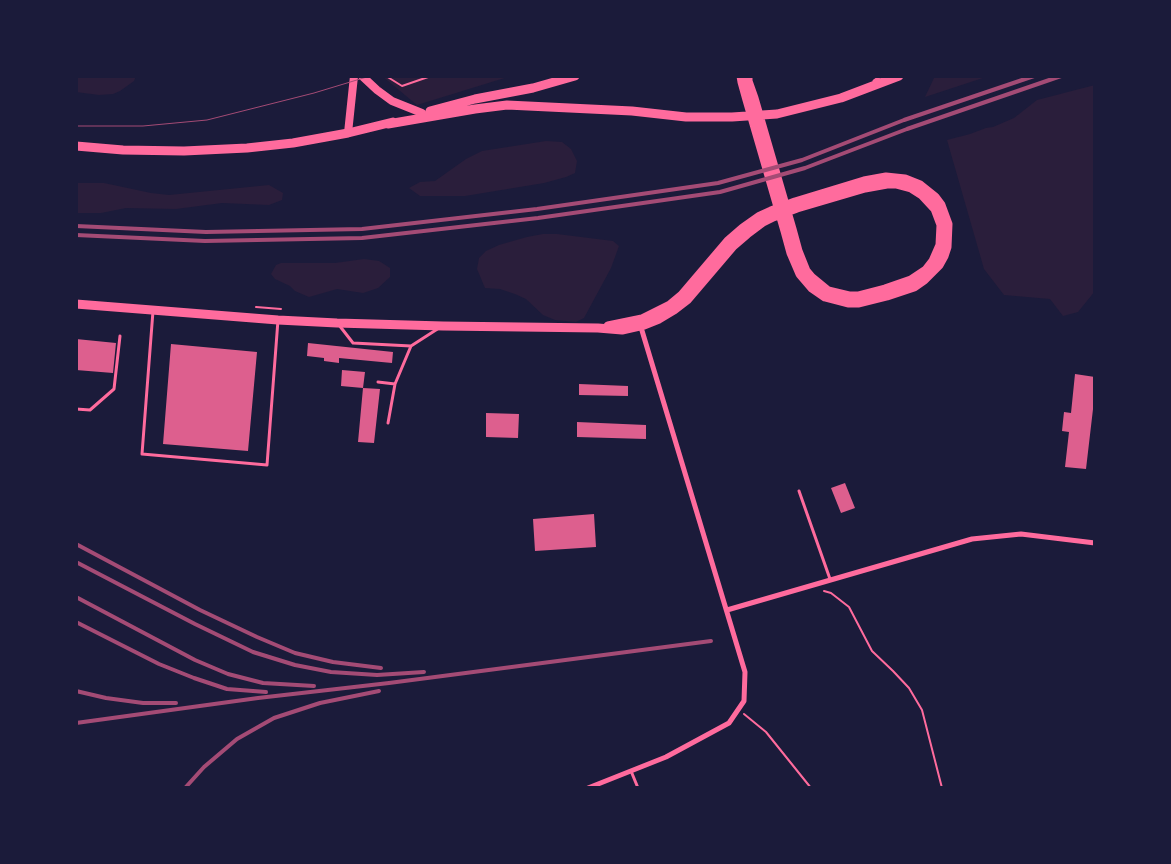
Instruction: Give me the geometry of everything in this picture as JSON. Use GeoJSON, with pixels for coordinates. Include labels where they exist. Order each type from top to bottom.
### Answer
{"type":"FeatureCollection","features":[{"type":"Feature","properties":{"kind":"main road"},"geometry":{"type":"LineString","coordinates":[[388,124],[422,113],[533,88],[575,76]]}},
{"type":"Feature","properties":{"kind":"main road"},"geometry":{"type":"LineString","coordinates":[[76,304],[337,323],[598,328],[640,323],[682,295],[728,241],[742,228],[760,216],[795,202],[864,181],[896,177],[920,185],[935,197],[941,205],[948,224],[944,256],[939,265],[924,280],[914,287],[859,303],[848,303],[825,297],[806,282],[796,266],[788,230],[750,99],[741,76]]}},
{"type":"Feature","properties":{"kind":"main road"},"geometry":{"type":"LineString","coordinates":[[748,76],[750,99]]}},
{"type":"Feature","properties":{"kind":"main road"},"geometry":{"type":"LineString","coordinates":[[76,146],[123,150],[247,148],[293,143],[388,124],[507,105],[632,111],[686,117],[778,114],[833,100],[899,76]]}},
{"type":"Feature","properties":{"kind":"street"},"geometry":{"type":"LineString","coordinates":[[348,133],[354,76]]}},
{"type":"Feature","properties":{"kind":"street"},"geometry":{"type":"LineString","coordinates":[[362,76],[392,101],[422,113]]}},
{"type":"Feature","properties":{"kind":"street"},"geometry":{"type":"LineString","coordinates":[[588,788],[666,757],[729,724],[744,701],[745,672],[640,323]]}},
{"type":"Feature","properties":{"kind":"street"},"geometry":{"type":"LineString","coordinates":[[727,610],[972,538],[1020,534],[1095,543]]}},
{"type":"Feature","properties":{"kind":"lane"},"geometry":{"type":"LineString","coordinates":[[864,90],[881,76]]}},
{"type":"Feature","properties":{"kind":"lane"},"geometry":{"type":"LineString","coordinates":[[153,310],[142,454],[267,465],[278,320]]}},
{"type":"Feature","properties":{"kind":"lane"},"geometry":{"type":"LineString","coordinates":[[337,323],[353,343],[411,346]]}},
{"type":"Feature","properties":{"kind":"lane"},"geometry":{"type":"LineString","coordinates":[[388,423],[395,384],[411,346],[442,326]]}},
{"type":"Feature","properties":{"kind":"lane"},"geometry":{"type":"LineString","coordinates":[[76,409],[90,410],[114,389],[120,336]]}},
{"type":"Feature","properties":{"kind":"lane"},"geometry":{"type":"LineString","coordinates":[[378,382],[395,384]]}},
{"type":"Feature","properties":{"kind":"lane"},"geometry":{"type":"LineString","coordinates":[[799,491],[830,579]]}},
{"type":"Feature","properties":{"kind":"lane"},"geometry":{"type":"LineString","coordinates":[[631,771],[638,788]]}},
{"type":"Feature","properties":{"kind":"path"},"geometry":{"type":"LineString","coordinates":[[386,76],[402,86],[431,76]]}},
{"type":"Feature","properties":{"kind":"path"},"geometry":{"type":"LineString","coordinates":[[252,307],[282,309]]}},
{"type":"Feature","properties":{"kind":"path"},"geometry":{"type":"LineString","coordinates":[[808,586],[831,593],[849,607],[872,651],[909,688],[922,710],[942,788]]}},
{"type":"Feature","properties":{"kind":"path"},"geometry":{"type":"LineString","coordinates":[[738,710],[766,732],[811,788]]}},
{"type":"Feature","properties":{"kind":"shaded area"},"geometry":{"type":"Polygon","coordinates":[[[76,76],[136,76],[134,81],[120,91],[113,94],[99,95],[76,92],[76,76]]]}},
{"type":"Feature","properties":{"kind":"shaded area"},"geometry":{"type":"Polygon","coordinates":[[[382,76],[511,76],[417,105],[382,76]]]}},
{"type":"Feature","properties":{"kind":"shaded area"},"geometry":{"type":"Polygon","coordinates":[[[935,76],[989,76],[925,97],[935,76]]]}},
{"type":"Feature","properties":{"kind":"shaded area"},"geometry":{"type":"Polygon","coordinates":[[[1095,85],[1095,291],[1078,312],[1063,316],[1050,299],[1004,295],[984,269],[947,140],[993,127],[1014,118],[1037,100],[1095,85]]]}},
{"type":"Feature","properties":{"kind":"shaded area"},"geometry":{"type":"Polygon","coordinates":[[[546,141],[562,142],[571,149],[577,161],[575,173],[544,183],[465,196],[420,196],[409,188],[420,182],[435,181],[466,159],[482,151],[546,141]]]}},
{"type":"Feature","properties":{"kind":"shaded area"},"geometry":{"type":"Polygon","coordinates":[[[76,183],[104,183],[169,195],[269,185],[283,193],[282,200],[269,205],[222,203],[176,209],[126,208],[101,213],[76,213],[76,183]]]}},
{"type":"Feature","properties":{"kind":"shaded area"},"geometry":{"type":"Polygon","coordinates":[[[543,234],[613,241],[619,246],[611,268],[584,318],[576,322],[555,320],[543,315],[526,299],[500,289],[485,288],[477,269],[479,258],[486,251],[499,245],[543,234]]]}},
{"type":"Feature","properties":{"kind":"shaded area"},"geometry":{"type":"Polygon","coordinates":[[[364,259],[379,261],[390,268],[390,277],[378,288],[363,293],[337,289],[309,297],[275,279],[271,274],[276,265],[281,263],[335,263],[364,259]]]}},
{"type":"Feature","properties":{"kind":"building"},"geometry":{"type":"Polygon","coordinates":[[[76,339],[116,343],[113,373],[76,370],[76,339]]]}},
{"type":"Feature","properties":{"kind":"building"},"geometry":{"type":"Polygon","coordinates":[[[308,343],[393,352],[392,363],[339,358],[339,363],[324,361],[324,358],[307,356],[308,343]]]}},
{"type":"Feature","properties":{"kind":"building"},"geometry":{"type":"Polygon","coordinates":[[[171,344],[257,352],[248,451],[163,444],[171,344]]]}},
{"type":"Feature","properties":{"kind":"building"},"geometry":{"type":"Polygon","coordinates":[[[342,370],[365,372],[363,388],[341,386],[342,370]]]}},
{"type":"Feature","properties":{"kind":"building"},"geometry":{"type":"Polygon","coordinates":[[[1075,374],[1095,377],[1086,469],[1065,467],[1069,432],[1062,431],[1064,412],[1071,413],[1075,374]]]}},
{"type":"Feature","properties":{"kind":"building"},"geometry":{"type":"Polygon","coordinates":[[[579,384],[628,386],[628,396],[579,395],[579,384]]]}},
{"type":"Feature","properties":{"kind":"building"},"geometry":{"type":"Polygon","coordinates":[[[363,388],[380,389],[374,443],[358,442],[363,388]]]}},
{"type":"Feature","properties":{"kind":"building"},"geometry":{"type":"Polygon","coordinates":[[[486,413],[519,414],[518,438],[486,437],[486,413]]]}},
{"type":"Feature","properties":{"kind":"building"},"geometry":{"type":"Polygon","coordinates":[[[577,422],[646,425],[646,439],[577,437],[577,422]]]}},
{"type":"Feature","properties":{"kind":"building"},"geometry":{"type":"Polygon","coordinates":[[[845,483],[855,508],[841,513],[831,488],[845,483]]]}},
{"type":"Feature","properties":{"kind":"building"},"geometry":{"type":"Polygon","coordinates":[[[594,514],[596,547],[535,551],[533,519],[594,514]]]}},
{"type":"Feature","properties":{"kind":"tram line"},"geometry":{"type":"LineString","coordinates":[[76,126],[143,126],[207,120],[314,93],[370,76]]}},
{"type":"Feature","properties":{"kind":"railway"},"geometry":{"type":"LineString","coordinates":[[76,226],[206,232],[362,229],[537,209],[718,183],[802,160],[904,120],[1034,76]]}},
{"type":"Feature","properties":{"kind":"railway"},"geometry":{"type":"LineString","coordinates":[[76,235],[205,241],[362,238],[538,218],[720,192],[805,168],[907,129],[1061,76]]}},
{"type":"Feature","properties":{"kind":"railway"},"geometry":{"type":"LineString","coordinates":[[76,544],[200,610],[295,653],[333,662],[381,668]]}},
{"type":"Feature","properties":{"kind":"railway"},"geometry":{"type":"LineString","coordinates":[[76,562],[253,652],[295,665],[331,672],[377,675],[424,672]]}},
{"type":"Feature","properties":{"kind":"railway"},"geometry":{"type":"LineString","coordinates":[[76,597],[195,660],[228,674],[263,683],[314,686]]}},
{"type":"Feature","properties":{"kind":"railway"},"geometry":{"type":"LineString","coordinates":[[76,622],[159,664],[194,678],[227,689],[266,692]]}},
{"type":"Feature","properties":{"kind":"railway"},"geometry":{"type":"LineString","coordinates":[[76,723],[711,641]]}},
{"type":"Feature","properties":{"kind":"railway"},"geometry":{"type":"LineString","coordinates":[[76,691],[106,698],[143,703],[176,703]]}},
{"type":"Feature","properties":{"kind":"railway"},"geometry":{"type":"LineString","coordinates":[[185,788],[204,767],[237,739],[274,718],[320,703],[379,691]]}}]}
